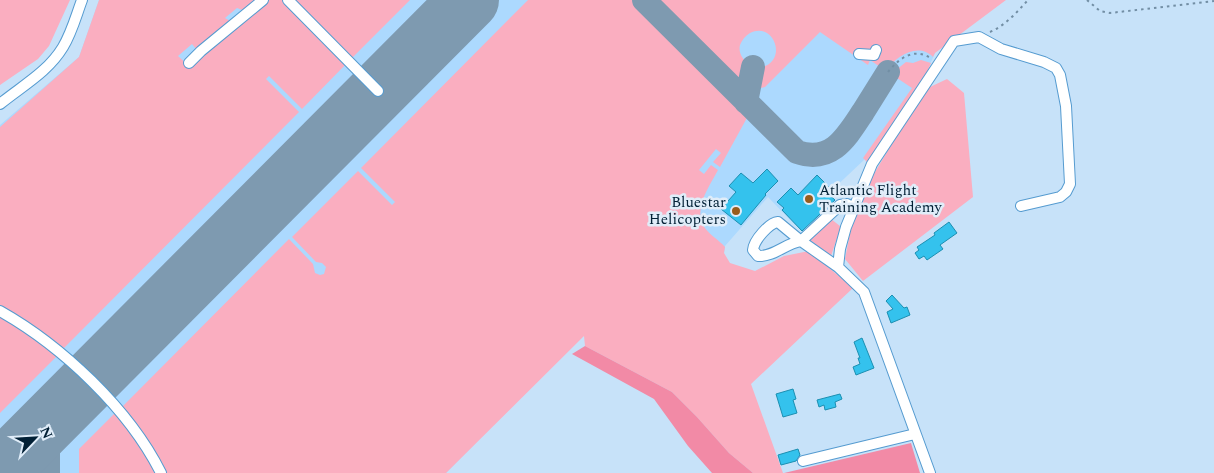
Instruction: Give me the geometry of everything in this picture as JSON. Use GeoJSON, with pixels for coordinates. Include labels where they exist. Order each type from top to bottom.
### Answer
{"type":"FeatureCollection","features":[{"type":"Feature","properties":{"kind":"street"},"geometry":{"type":"LineString","coordinates":[[0,104],[27,84],[55,58],[70,34],[82,0]]}},
{"type":"Feature","properties":{"kind":"street"},"geometry":{"type":"LineString","coordinates":[[189,63],[263,0]]}},
{"type":"Feature","properties":{"kind":"street"},"geometry":{"type":"LineString","coordinates":[[288,0],[378,91]]}},
{"type":"Feature","properties":{"kind":"street"},"geometry":{"type":"LineString","coordinates":[[838,267],[840,249],[846,227],[872,164],[954,41],[980,37],[1001,49],[1044,62],[1056,68],[1060,74],[1066,106],[1070,184],[1066,192],[1060,196],[1021,206]]}},
{"type":"Feature","properties":{"kind":"street"},"geometry":{"type":"LineString","coordinates":[[859,53],[874,55],[876,50]]}},
{"type":"Feature","properties":{"kind":"street"},"geometry":{"type":"LineString","coordinates":[[854,208],[847,204],[840,205],[801,241],[838,267],[864,292],[930,473]]}},
{"type":"Feature","properties":{"kind":"street"},"geometry":{"type":"LineString","coordinates":[[0,312],[60,350],[118,410],[162,473]]}},
{"type":"Feature","properties":{"kind":"street"},"geometry":{"type":"LineString","coordinates":[[803,461],[915,434]]}},
{"type":"Feature","properties":{"kind":"path"},"geometry":{"type":"LineString","coordinates":[[980,37],[998,29],[1016,14],[1028,0]]}},
{"type":"Feature","properties":{"kind":"path"},"geometry":{"type":"LineString","coordinates":[[1087,0],[1100,11],[1110,13],[1214,1]]}},
{"type":"Feature","properties":{"kind":"path"},"geometry":{"type":"LineString","coordinates":[[888,72],[894,64],[916,53],[925,54],[938,65]]}},
{"type":"Feature","properties":{"kind":"shaded area"},"geometry":{"type":"Polygon","coordinates":[[[0,0],[70,0],[49,46],[38,59],[0,85],[0,0]]]}},
{"type":"Feature","properties":{"kind":"shaded area"},"geometry":{"type":"Polygon","coordinates":[[[99,0],[885,0],[935,53],[924,78],[865,159],[795,225],[768,197],[725,246],[724,253],[692,222],[446,473],[0,473],[0,125],[79,57],[99,0]]]}},
{"type":"Feature","properties":{"kind":"shaded area"},"geometry":{"type":"Polygon","coordinates":[[[99,0],[259,0],[245,11],[237,8],[225,18],[232,22],[197,50],[192,44],[178,56],[189,66],[266,0],[284,0],[347,63],[302,109],[269,76],[266,79],[299,112],[64,348],[0,309],[0,127],[79,57],[99,0]]]}},
{"type":"Feature","properties":{"kind":"shaded area"},"geometry":{"type":"Polygon","coordinates":[[[291,0],[410,0],[351,59],[291,0]]]}},
{"type":"Feature","properties":{"kind":"shaded area"},"geometry":{"type":"Polygon","coordinates":[[[528,0],[633,0],[748,116],[720,167],[713,162],[721,153],[716,149],[699,170],[704,174],[711,165],[718,170],[707,189],[700,211],[703,225],[725,247],[724,253],[730,263],[755,271],[784,256],[809,251],[853,288],[751,384],[783,473],[753,473],[729,453],[672,392],[585,346],[584,336],[446,473],[163,473],[121,408],[289,239],[313,264],[315,273],[324,274],[326,267],[322,263],[316,262],[292,237],[358,171],[392,205],[395,202],[361,168],[528,0]]]}},
{"type":"Feature","properties":{"kind":"shaded area"},"geometry":{"type":"Polygon","coordinates":[[[655,0],[1006,0],[935,53],[933,57],[921,51],[914,51],[895,60],[886,71],[870,60],[868,65],[820,32],[765,87],[752,90],[757,68],[767,65],[773,59],[776,52],[772,38],[766,33],[759,31],[750,33],[742,41],[740,54],[749,65],[745,88],[740,86],[655,0]]]}},
{"type":"Feature","properties":{"kind":"shaded area"},"geometry":{"type":"Polygon","coordinates":[[[921,60],[931,63],[921,86],[869,164],[863,158],[912,88],[891,74],[906,62],[913,63],[921,60]]]}},
{"type":"Feature","properties":{"kind":"shaded area"},"geometry":{"type":"Polygon","coordinates":[[[947,79],[964,93],[973,197],[863,281],[845,259],[851,228],[872,177],[899,132],[930,87],[947,79]]]}},
{"type":"Feature","properties":{"kind":"shaded area"},"geometry":{"type":"Polygon","coordinates":[[[831,219],[840,226],[840,229],[831,256],[810,240],[810,238],[831,219]]]}},
{"type":"Feature","properties":{"kind":"shaded area"},"geometry":{"type":"Polygon","coordinates":[[[0,315],[59,354],[0,413],[0,315]]]}},
{"type":"Feature","properties":{"kind":"shaded area"},"geometry":{"type":"Polygon","coordinates":[[[585,346],[672,392],[729,453],[753,473],[712,473],[688,446],[654,399],[572,354],[585,346]]]}},
{"type":"Feature","properties":{"kind":"shaded area"},"geometry":{"type":"Polygon","coordinates":[[[117,411],[159,473],[79,473],[79,449],[117,411]]]}},
{"type":"Feature","properties":{"kind":"shaded area"},"geometry":{"type":"Polygon","coordinates":[[[911,443],[920,473],[784,473],[911,443]]]}},
{"type":"Feature","properties":{"kind":"building"},"geometry":{"type":"Polygon","coordinates":[[[767,169],[778,181],[765,194],[741,225],[721,209],[736,192],[729,186],[741,173],[753,183],[767,169]]]}},
{"type":"Feature","properties":{"kind":"building"},"geometry":{"type":"Polygon","coordinates":[[[817,175],[830,188],[826,192],[835,200],[802,231],[777,202],[791,188],[798,195],[817,175]]]}},
{"type":"Feature","properties":{"kind":"building"},"geometry":{"type":"Polygon","coordinates":[[[949,222],[957,233],[940,245],[943,249],[927,260],[924,256],[919,259],[915,253],[919,250],[917,247],[935,235],[934,233],[949,222]]]}},
{"type":"Feature","properties":{"kind":"building"},"geometry":{"type":"Polygon","coordinates":[[[892,295],[904,308],[907,307],[910,315],[891,323],[887,312],[893,309],[886,301],[892,295]]]}},
{"type":"Feature","properties":{"kind":"building"},"geometry":{"type":"Polygon","coordinates":[[[862,338],[874,368],[856,375],[853,367],[860,364],[858,358],[860,358],[854,342],[862,338]]]}},
{"type":"Feature","properties":{"kind":"building"},"geometry":{"type":"Polygon","coordinates":[[[793,389],[796,399],[793,400],[797,413],[783,417],[776,394],[793,389]]]}},
{"type":"Feature","properties":{"kind":"building"},"geometry":{"type":"Polygon","coordinates":[[[840,394],[842,399],[835,402],[836,407],[825,410],[824,405],[819,407],[817,400],[840,394]]]}},
{"type":"Feature","properties":{"kind":"building"},"geometry":{"type":"Polygon","coordinates":[[[798,449],[800,455],[796,461],[781,465],[778,455],[798,449]]]}},
{"type":"Feature","properties":{"kind":"taxiway"},"geometry":{"type":"LineString","coordinates":[[644,0],[797,152],[809,155],[820,154],[837,146],[851,130],[888,72]]}},
{"type":"Feature","properties":{"kind":"taxiway"},"geometry":{"type":"LineString","coordinates":[[746,102],[753,67]]}},
{"type":"Feature","properties":{"kind":"taxiway"},"geometry":{"type":"LineString","coordinates":[[48,473],[48,452],[57,413]]}},
{"type":"Feature","properties":{"kind":"taxiway"},"geometry":{"type":"LineString","coordinates":[[0,450],[22,443],[38,433]]}},
{"type":"Feature","properties":{"kind":"runway"},"geometry":{"type":"LineString","coordinates":[[0,471],[469,0]]}},
{"type":"Feature","properties":{"kind":"place","name":"Atlantic Flight Training Academy"},"geometry":{"type":"Point","coordinates":[809,199]}},
{"type":"Feature","properties":{"kind":"place","name":"Bluestar Helicopters"},"geometry":{"type":"Point","coordinates":[736,211]}}]}
